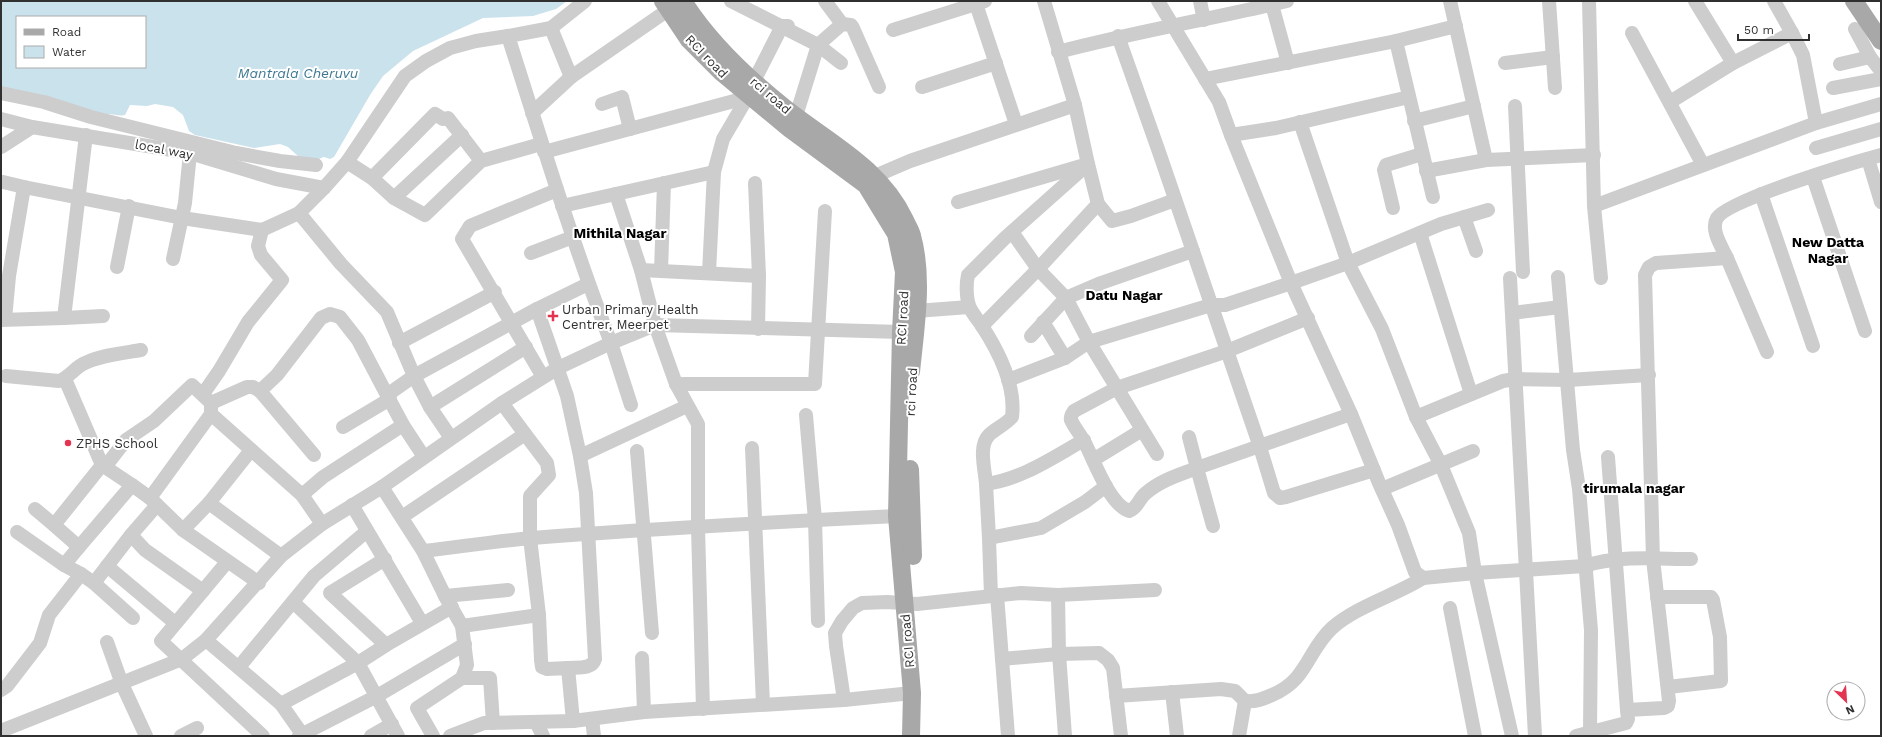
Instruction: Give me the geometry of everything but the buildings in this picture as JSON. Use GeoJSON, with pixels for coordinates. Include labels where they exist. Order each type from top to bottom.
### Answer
{"type":"FeatureCollection","features":[{"type":"Feature","properties":{"kind":"main road"},"geometry":{"type":"LineString","coordinates":[[1854,1],[1881,41]]}},
{"type":"Feature","properties":{"kind":"main road","name":"RCI road"},"geometry":{"type":"LineString","coordinates":[[671,4],[689,40],[720,72],[750,92],[790,129],[871,180],[896,234],[904,272],[901,332],[897,516],[910,604],[912,693],[911,736]]}},
{"type":"Feature","properties":{"kind":"main road","name":"rci road"},"geometry":{"type":"LineString","coordinates":[[750,92],[796,116],[823,135],[896,202],[912,236],[917,271],[916,311],[909,407],[911,533],[910,604],[922,694],[921,736]]}},
{"type":"Feature","properties":{"kind":"street"},"geometry":{"type":"LineString","coordinates":[[3,182],[80,199],[129,206],[182,218],[262,230],[299,213],[324,188],[347,162],[405,76],[426,61],[450,48],[476,41],[551,28],[585,1]]}},
{"type":"Feature","properties":{"kind":"street"},"geometry":{"type":"LineString","coordinates":[[731,1],[785,26],[818,45],[841,63]]}},
{"type":"Feature","properties":{"kind":"street"},"geometry":{"type":"LineString","coordinates":[[825,1],[842,24],[851,25],[853,28],[879,87]]}},
{"type":"Feature","properties":{"kind":"street"},"geometry":{"type":"LineString","coordinates":[[1044,1],[1075,105],[1098,204],[1112,221],[1131,216],[1175,200]]}},
{"type":"Feature","properties":{"kind":"street"},"geometry":{"type":"LineString","coordinates":[[1158,1],[1219,102],[1230,135],[1291,284],[1351,414],[1398,525],[1414,572],[1423,578]]}},
{"type":"Feature","properties":{"kind":"street"},"geometry":{"type":"LineString","coordinates":[[1200,1],[1204,20]]}},
{"type":"Feature","properties":{"kind":"street"},"geometry":{"type":"LineString","coordinates":[[1058,52],[1118,36],[1173,27],[1271,3],[1287,1]]}},
{"type":"Feature","properties":{"kind":"street"},"geometry":{"type":"LineString","coordinates":[[1450,1],[1486,160]]}},
{"type":"Feature","properties":{"kind":"street"},"geometry":{"type":"LineString","coordinates":[[1549,1],[1555,88]]}},
{"type":"Feature","properties":{"kind":"street"},"geometry":{"type":"LineString","coordinates":[[1589,1],[1594,155],[1594,206],[1601,278]]}},
{"type":"Feature","properties":{"kind":"street"},"geometry":{"type":"LineString","coordinates":[[1695,1],[1733,64]]}},
{"type":"Feature","properties":{"kind":"street"},"geometry":{"type":"LineString","coordinates":[[1774,1],[1803,55],[1816,123]]}},
{"type":"Feature","properties":{"kind":"street"},"geometry":{"type":"LineString","coordinates":[[892,30],[981,2],[996,63],[1016,124]]}},
{"type":"Feature","properties":{"kind":"street"},"geometry":{"type":"LineString","coordinates":[[1271,3],[1288,64]]}},
{"type":"Feature","properties":{"kind":"street"},"geometry":{"type":"LineString","coordinates":[[532,113],[571,77],[671,4]]}},
{"type":"Feature","properties":{"kind":"street"},"geometry":{"type":"LineString","coordinates":[[796,116],[818,45],[842,24]]}},
{"type":"Feature","properties":{"kind":"street"},"geometry":{"type":"LineString","coordinates":[[709,273],[714,172],[723,139],[785,26]]}},
{"type":"Feature","properties":{"kind":"street"},"geometry":{"type":"LineString","coordinates":[[1205,79],[1288,64],[1396,41],[1456,26]]}},
{"type":"Feature","properties":{"kind":"street"},"geometry":{"type":"LineString","coordinates":[[551,28],[571,77]]}},
{"type":"Feature","properties":{"kind":"street"},"geometry":{"type":"LineString","coordinates":[[1855,29],[1870,57],[1881,71]]}},
{"type":"Feature","properties":{"kind":"street"},"geometry":{"type":"LineString","coordinates":[[1632,33],[1703,165]]}},
{"type":"Feature","properties":{"kind":"street"},"geometry":{"type":"LineString","coordinates":[[1670,102],[1733,64],[1792,33]]}},
{"type":"Feature","properties":{"kind":"street"},"geometry":{"type":"LineString","coordinates":[[508,36],[542,148],[588,284],[611,343],[631,405]]}},
{"type":"Feature","properties":{"kind":"street"},"geometry":{"type":"LineString","coordinates":[[1118,36],[1260,447],[1274,493],[1280,498],[1374,470]]}},
{"type":"Feature","properties":{"kind":"street"},"geometry":{"type":"LineString","coordinates":[[1396,41],[1433,197]]}},
{"type":"Feature","properties":{"kind":"street"},"geometry":{"type":"LineString","coordinates":[[1505,63],[1553,57]]}},
{"type":"Feature","properties":{"kind":"street"},"geometry":{"type":"LineString","coordinates":[[1840,64],[1870,57]]}},
{"type":"Feature","properties":{"kind":"street"},"geometry":{"type":"LineString","coordinates":[[922,87],[996,63]]}},
{"type":"Feature","properties":{"kind":"street"},"geometry":{"type":"LineString","coordinates":[[1833,88],[1881,79]]}},
{"type":"Feature","properties":{"kind":"street"},"geometry":{"type":"LineString","coordinates":[[347,162],[372,178],[394,198],[425,215],[481,161],[630,129],[750,92]]}},
{"type":"Feature","properties":{"kind":"street"},"geometry":{"type":"LineString","coordinates":[[1,93],[44,102],[91,117],[236,153],[280,161],[316,165]]}},
{"type":"Feature","properties":{"kind":"street"},"geometry":{"type":"LineString","coordinates":[[602,104],[622,97],[630,129]]}},
{"type":"Feature","properties":{"kind":"street"},"geometry":{"type":"LineString","coordinates":[[1230,135],[1300,122],[1409,97]]}},
{"type":"Feature","properties":{"kind":"street"},"geometry":{"type":"LineString","coordinates":[[1594,206],[1816,123],[1881,104]]}},
{"type":"Feature","properties":{"kind":"street"},"geometry":{"type":"LineString","coordinates":[[871,180],[910,161],[1075,105]]}},
{"type":"Feature","properties":{"kind":"street"},"geometry":{"type":"LineString","coordinates":[[1414,121],[1474,106]]}},
{"type":"Feature","properties":{"kind":"street"},"geometry":{"type":"LineString","coordinates":[[1515,106],[1517,159],[1516,275],[1512,313],[1535,736]]}},
{"type":"Feature","properties":{"kind":"street"},"geometry":{"type":"LineString","coordinates":[[372,178],[435,114],[443,119],[448,118],[481,161]]}},
{"type":"Feature","properties":{"kind":"street","name":"local way"},"geometry":{"type":"LineString","coordinates":[[1,119],[32,127],[190,153],[276,179],[324,188]]}},
{"type":"Feature","properties":{"kind":"street"},"geometry":{"type":"LineString","coordinates":[[1300,122],[1348,263],[1382,329],[1416,417],[1441,465],[1469,533],[1475,573],[1512,736]]}},
{"type":"Feature","properties":{"kind":"street"},"geometry":{"type":"LineString","coordinates":[[1,147],[32,127]]}},
{"type":"Feature","properties":{"kind":"street"},"geometry":{"type":"LineString","coordinates":[[1816,148],[1881,129]]}},
{"type":"Feature","properties":{"kind":"street"},"geometry":{"type":"LineString","coordinates":[[64,318],[80,199],[86,135]]}},
{"type":"Feature","properties":{"kind":"street"},"geometry":{"type":"LineString","coordinates":[[394,198],[462,135]]}},
{"type":"Feature","properties":{"kind":"street"},"geometry":{"type":"LineString","coordinates":[[173,259],[185,203],[190,153]]}},
{"type":"Feature","properties":{"kind":"street"},"geometry":{"type":"LineString","coordinates":[[1394,208],[1384,170],[1386,165],[1422,154]]}},
{"type":"Feature","properties":{"kind":"street"},"geometry":{"type":"LineString","coordinates":[[1426,171],[1486,160],[1594,155]]}},
{"type":"Feature","properties":{"kind":"street"},"geometry":{"type":"LineString","coordinates":[[1767,352],[1716,233],[1715,226],[1718,218],[1724,212],[1761,194],[1874,157],[1881,202]]}},
{"type":"Feature","properties":{"kind":"street"},"geometry":{"type":"LineString","coordinates":[[958,202],[1088,164]]}},
{"type":"Feature","properties":{"kind":"street"},"geometry":{"type":"LineString","coordinates":[[1008,736],[1002,659],[994,596],[983,448],[984,441],[989,434],[1012,417],[1013,409],[1008,380],[999,353],[969,307],[967,282],[970,270],[1088,164]]}},
{"type":"Feature","properties":{"kind":"street"},"geometry":{"type":"LineString","coordinates":[[562,206],[714,172]]}},
{"type":"Feature","properties":{"kind":"street"},"geometry":{"type":"LineString","coordinates":[[1813,177],[1865,331]]}},
{"type":"Feature","properties":{"kind":"street"},"geometry":{"type":"LineString","coordinates":[[661,271],[664,183]]}},
{"type":"Feature","properties":{"kind":"street"},"geometry":{"type":"LineString","coordinates":[[755,183],[759,276],[758,330]]}},
{"type":"Feature","properties":{"kind":"street"},"geometry":{"type":"LineString","coordinates":[[24,187],[5,274],[3,319],[103,316]]}},
{"type":"Feature","properties":{"kind":"street"},"geometry":{"type":"LineString","coordinates":[[543,377],[495,292],[462,239],[470,226],[557,190]]}},
{"type":"Feature","properties":{"kind":"street"},"geometry":{"type":"LineString","coordinates":[[616,194],[641,270],[655,325],[676,384],[698,424],[698,528],[703,709]]}},
{"type":"Feature","properties":{"kind":"street"},"geometry":{"type":"LineString","coordinates":[[1761,194],[1813,346]]}},
{"type":"Feature","properties":{"kind":"street"},"geometry":{"type":"LineString","coordinates":[[982,326],[1038,269],[1098,204]]}},
{"type":"Feature","properties":{"kind":"street"},"geometry":{"type":"LineString","coordinates":[[117,267],[129,206]]}},
{"type":"Feature","properties":{"kind":"street"},"geometry":{"type":"LineString","coordinates":[[1008,380],[1065,358],[1088,342],[1211,305],[1225,305],[1291,284],[1348,263],[1420,233],[1488,210]]}},
{"type":"Feature","properties":{"kind":"street"},"geometry":{"type":"LineString","coordinates":[[676,384],[815,384],[825,211]]}},
{"type":"Feature","properties":{"kind":"street"},"geometry":{"type":"LineString","coordinates":[[299,213],[341,264],[386,312],[414,376],[430,407],[451,438]]}},
{"type":"Feature","properties":{"kind":"street"},"geometry":{"type":"LineString","coordinates":[[1464,217],[1476,251]]}},
{"type":"Feature","properties":{"kind":"street"},"geometry":{"type":"LineString","coordinates":[[94,583],[131,535],[154,501],[208,404],[219,371],[248,322],[282,280],[261,255],[258,246],[262,230]]}},
{"type":"Feature","properties":{"kind":"street"},"geometry":{"type":"LineString","coordinates":[[1012,232],[1038,269],[1066,298],[1088,342],[1157,454]]}},
{"type":"Feature","properties":{"kind":"street"},"geometry":{"type":"LineString","coordinates":[[1420,233],[1471,394]]}},
{"type":"Feature","properties":{"kind":"street"},"geometry":{"type":"LineString","coordinates":[[531,253],[573,237]]}},
{"type":"Feature","properties":{"kind":"street"},"geometry":{"type":"LineString","coordinates":[[1031,336],[1066,298],[1101,283],[1193,251]]}},
{"type":"Feature","properties":{"kind":"street"},"geometry":{"type":"LineString","coordinates":[[1627,710],[1664,708],[1668,706],[1670,701],[1653,559],[1649,375],[1645,276],[1649,267],[1656,263],[1727,258]]}},
{"type":"Feature","properties":{"kind":"street"},"geometry":{"type":"LineString","coordinates":[[641,270],[759,276]]}},
{"type":"Feature","properties":{"kind":"street"},"geometry":{"type":"LineString","coordinates":[[1558,277],[1591,630],[1590,731]]}},
{"type":"Feature","properties":{"kind":"street"},"geometry":{"type":"LineString","coordinates":[[343,427],[388,397],[414,376],[537,309],[588,284]]}},
{"type":"Feature","properties":{"kind":"street"},"geometry":{"type":"LineString","coordinates":[[399,343],[495,292]]}},
{"type":"Feature","properties":{"kind":"street"},"geometry":{"type":"LineString","coordinates":[[916,311],[969,307]]}},
{"type":"Feature","properties":{"kind":"street"},"geometry":{"type":"LineString","coordinates":[[1512,313],[1560,307]]}},
{"type":"Feature","properties":{"kind":"street"},"geometry":{"type":"LineString","coordinates":[[502,403],[547,463],[549,469],[549,475],[530,496],[530,538],[539,615],[542,667],[547,669],[593,665],[596,659],[586,493],[580,456],[567,396],[537,309]]}},
{"type":"Feature","properties":{"kind":"street"},"geometry":{"type":"LineString","coordinates":[[260,391],[278,375],[321,318],[330,314],[340,318],[358,340],[403,425],[424,457]]}},
{"type":"Feature","properties":{"kind":"street"},"geometry":{"type":"LineString","coordinates":[[1308,318],[1227,351],[1117,388],[1072,414],[1071,420],[1084,440],[1106,486],[1113,497],[1129,511],[1136,507],[1144,494],[1163,481],[1351,414]]}},
{"type":"Feature","properties":{"kind":"street"},"geometry":{"type":"LineString","coordinates":[[1043,322],[1065,358]]}},
{"type":"Feature","properties":{"kind":"street"},"geometry":{"type":"LineString","coordinates":[[1,732],[182,659],[206,640],[259,583],[281,556],[322,524],[382,487],[502,403],[543,377],[558,368],[611,343],[655,325],[758,330],[901,332]]}},
{"type":"Feature","properties":{"kind":"street"},"geometry":{"type":"LineString","coordinates":[[430,407],[526,347]]}},
{"type":"Feature","properties":{"kind":"street"},"geometry":{"type":"LineString","coordinates":[[6,376],[54,381],[65,379],[76,369],[92,360],[141,350]]}},
{"type":"Feature","properties":{"kind":"street"},"geometry":{"type":"LineString","coordinates":[[1416,417],[1503,380],[1568,380],[1649,375]]}},
{"type":"Feature","properties":{"kind":"street"},"geometry":{"type":"LineString","coordinates":[[65,379],[104,466],[154,501],[183,530],[259,583]]}},
{"type":"Feature","properties":{"kind":"street"},"geometry":{"type":"LineString","coordinates":[[54,525],[126,440],[154,421],[192,385],[251,450],[302,495],[322,524]]}},
{"type":"Feature","properties":{"kind":"street"},"geometry":{"type":"LineString","coordinates":[[208,404],[246,387],[253,387],[260,391],[314,454]]}},
{"type":"Feature","properties":{"kind":"street"},"geometry":{"type":"LineString","coordinates":[[580,456],[687,406]]}},
{"type":"Feature","properties":{"kind":"street"},"geometry":{"type":"LineString","coordinates":[[806,415],[815,520],[818,621]]}},
{"type":"Feature","properties":{"kind":"street"},"geometry":{"type":"LineString","coordinates":[[302,495],[323,477],[403,425]]}},
{"type":"Feature","properties":{"kind":"street"},"geometry":{"type":"LineString","coordinates":[[1093,460],[1142,430]]}},
{"type":"Feature","properties":{"kind":"street"},"geometry":{"type":"LineString","coordinates":[[402,517],[525,434]]}},
{"type":"Feature","properties":{"kind":"street"},"geometry":{"type":"LineString","coordinates":[[1189,437],[1213,526]]}},
{"type":"Feature","properties":{"kind":"street"},"geometry":{"type":"LineString","coordinates":[[986,484],[1004,482],[1021,475],[1084,440]]}},
{"type":"Feature","properties":{"kind":"street"},"geometry":{"type":"LineString","coordinates":[[752,448],[763,704]]}},
{"type":"Feature","properties":{"kind":"street"},"geometry":{"type":"LineString","coordinates":[[183,530],[209,503],[251,450]]}},
{"type":"Feature","properties":{"kind":"street"},"geometry":{"type":"LineString","coordinates":[[637,451],[652,634]]}},
{"type":"Feature","properties":{"kind":"street"},"geometry":{"type":"LineString","coordinates":[[1382,489],[1473,451]]}},
{"type":"Feature","properties":{"kind":"street"},"geometry":{"type":"LineString","coordinates":[[1576,736],[1590,731],[1626,724],[1628,719],[1614,560],[1608,457]]}},
{"type":"Feature","properties":{"kind":"street"},"geometry":{"type":"LineString","coordinates":[[64,565],[132,485]]}},
{"type":"Feature","properties":{"kind":"street"},"geometry":{"type":"LineString","coordinates":[[989,538],[1041,528],[1085,502],[1106,486]]}},
{"type":"Feature","properties":{"kind":"street"},"geometry":{"type":"LineString","coordinates":[[382,487],[424,551],[462,626],[467,665],[462,678]]}},
{"type":"Feature","properties":{"kind":"street"},"geometry":{"type":"LineString","coordinates":[[209,503],[281,556]]}},
{"type":"Feature","properties":{"kind":"street"},"geometry":{"type":"LineString","coordinates":[[352,505],[422,623]]}},
{"type":"Feature","properties":{"kind":"street"},"geometry":{"type":"LineString","coordinates":[[35,509],[79,546]]}},
{"type":"Feature","properties":{"kind":"street"},"geometry":{"type":"LineString","coordinates":[[424,551],[530,538],[755,523],[897,516]]}},
{"type":"Feature","properties":{"kind":"street"},"geometry":{"type":"LineString","coordinates":[[239,667],[314,576],[367,531]]}},
{"type":"Feature","properties":{"kind":"street"},"geometry":{"type":"LineString","coordinates":[[17,532],[64,565],[94,583],[134,618]]}},
{"type":"Feature","properties":{"kind":"street"},"geometry":{"type":"LineString","coordinates":[[131,535],[146,550],[203,591]]}},
{"type":"Feature","properties":{"kind":"street"},"geometry":{"type":"LineString","coordinates":[[1116,696],[1221,688],[1235,691],[1245,701],[1259,700],[1290,685],[1305,668],[1320,643],[1332,628],[1369,605],[1408,588],[1423,578],[1526,569],[1585,566],[1600,561],[1614,560],[1691,559]]}},
{"type":"Feature","properties":{"kind":"street"},"geometry":{"type":"LineString","coordinates":[[330,592],[385,560]]}},
{"type":"Feature","properties":{"kind":"street"},"geometry":{"type":"LineString","coordinates":[[227,562],[161,641],[263,736]]}},
{"type":"Feature","properties":{"kind":"street"},"geometry":{"type":"LineString","coordinates":[[107,566],[175,623]]}},
{"type":"Feature","properties":{"kind":"street"},"geometry":{"type":"LineString","coordinates":[[1,690],[11,682],[40,643],[49,615],[81,574]]}},
{"type":"Feature","properties":{"kind":"street"},"geometry":{"type":"LineString","coordinates":[[314,576],[386,646]]}},
{"type":"Feature","properties":{"kind":"street"},"geometry":{"type":"LineString","coordinates":[[281,704],[358,663],[386,646],[422,623],[448,601],[508,590]]}},
{"type":"Feature","properties":{"kind":"street"},"geometry":{"type":"LineString","coordinates":[[844,700],[835,633],[842,621],[853,608],[862,603],[887,602],[910,604],[1021,593],[1058,596],[1155,590]]}},
{"type":"Feature","properties":{"kind":"street"},"geometry":{"type":"LineString","coordinates":[[1058,596],[1059,654],[1065,736]]}},
{"type":"Feature","properties":{"kind":"street"},"geometry":{"type":"LineString","coordinates":[[1657,597],[1711,597],[1713,600],[1720,637],[1721,681],[1668,687]]}},
{"type":"Feature","properties":{"kind":"street"},"geometry":{"type":"LineString","coordinates":[[292,602],[358,663],[395,730],[371,736]]}},
{"type":"Feature","properties":{"kind":"street"},"geometry":{"type":"LineString","coordinates":[[1450,608],[1475,736]]}},
{"type":"Feature","properties":{"kind":"street"},"geometry":{"type":"LineString","coordinates":[[462,626],[539,615]]}},
{"type":"Feature","properties":{"kind":"street"},"geometry":{"type":"LineString","coordinates":[[206,640],[281,704],[300,735],[377,696],[465,644]]}},
{"type":"Feature","properties":{"kind":"street"},"geometry":{"type":"LineString","coordinates":[[108,642],[122,684],[146,736]]}},
{"type":"Feature","properties":{"kind":"street"},"geometry":{"type":"LineString","coordinates":[[1002,659],[1059,654],[1099,653],[1108,660],[1113,668],[1121,736]]}},
{"type":"Feature","properties":{"kind":"street"},"geometry":{"type":"LineString","coordinates":[[642,658],[644,712]]}},
{"type":"Feature","properties":{"kind":"street"},"geometry":{"type":"LineString","coordinates":[[568,668],[573,721]]}},
{"type":"Feature","properties":{"kind":"street"},"geometry":{"type":"LineString","coordinates":[[433,736],[417,708],[462,678],[490,678],[493,723]]}},
{"type":"Feature","properties":{"kind":"street"},"geometry":{"type":"LineString","coordinates":[[1172,692],[1177,736]]}},
{"type":"Feature","properties":{"kind":"street"},"geometry":{"type":"LineString","coordinates":[[450,736],[484,723],[573,721],[644,712],[844,700],[912,693]]}},
{"type":"Feature","properties":{"kind":"street"},"geometry":{"type":"LineString","coordinates":[[1239,736],[1245,701]]}},
{"type":"Feature","properties":{"kind":"street"},"geometry":{"type":"LineString","coordinates":[[592,719],[594,736]]}},
{"type":"Feature","properties":{"kind":"street"},"geometry":{"type":"LineString","coordinates":[[536,722],[543,736]]}},
{"type":"Feature","properties":{"kind":"street"},"geometry":{"type":"LineString","coordinates":[[181,736],[198,728]]}},
{"type":"Feature","properties":{"kind":"water","name":"Mantrala Cheruvu"},"geometry":{"type":"Polygon","coordinates":[[[1,1],[567,1],[556,9],[533,16],[483,18],[413,51],[383,76],[370,95],[334,157],[330,159],[324,157],[313,161],[300,158],[288,147],[280,144],[254,148],[195,135],[189,131],[183,115],[173,107],[155,104],[147,106],[130,105],[125,115],[99,115],[1,89],[1,1]]]}},
{"type":"Feature","properties":{"kind":"place","name":"Urban Primary Health Centrer, Meerpet"},"geometry":{"type":"Point","coordinates":[553,316]}},
{"type":"Feature","properties":{"kind":"place","name":"ZPHS School"},"geometry":{"type":"Point","coordinates":[68,443]}},
{"type":"Feature","properties":{"kind":"district","name":"Mithila Nagar"},"geometry":{"type":"Point","coordinates":[620,233]}},
{"type":"Feature","properties":{"kind":"district","name":"New Datta Nagar"},"geometry":{"type":"Point","coordinates":[1828,250]}},
{"type":"Feature","properties":{"kind":"district","name":"Datu Nagar"},"geometry":{"type":"Point","coordinates":[1124,295]}},
{"type":"Feature","properties":{"kind":"district","name":"tirumala nagar"},"geometry":{"type":"Point","coordinates":[1634,488]}}]}
